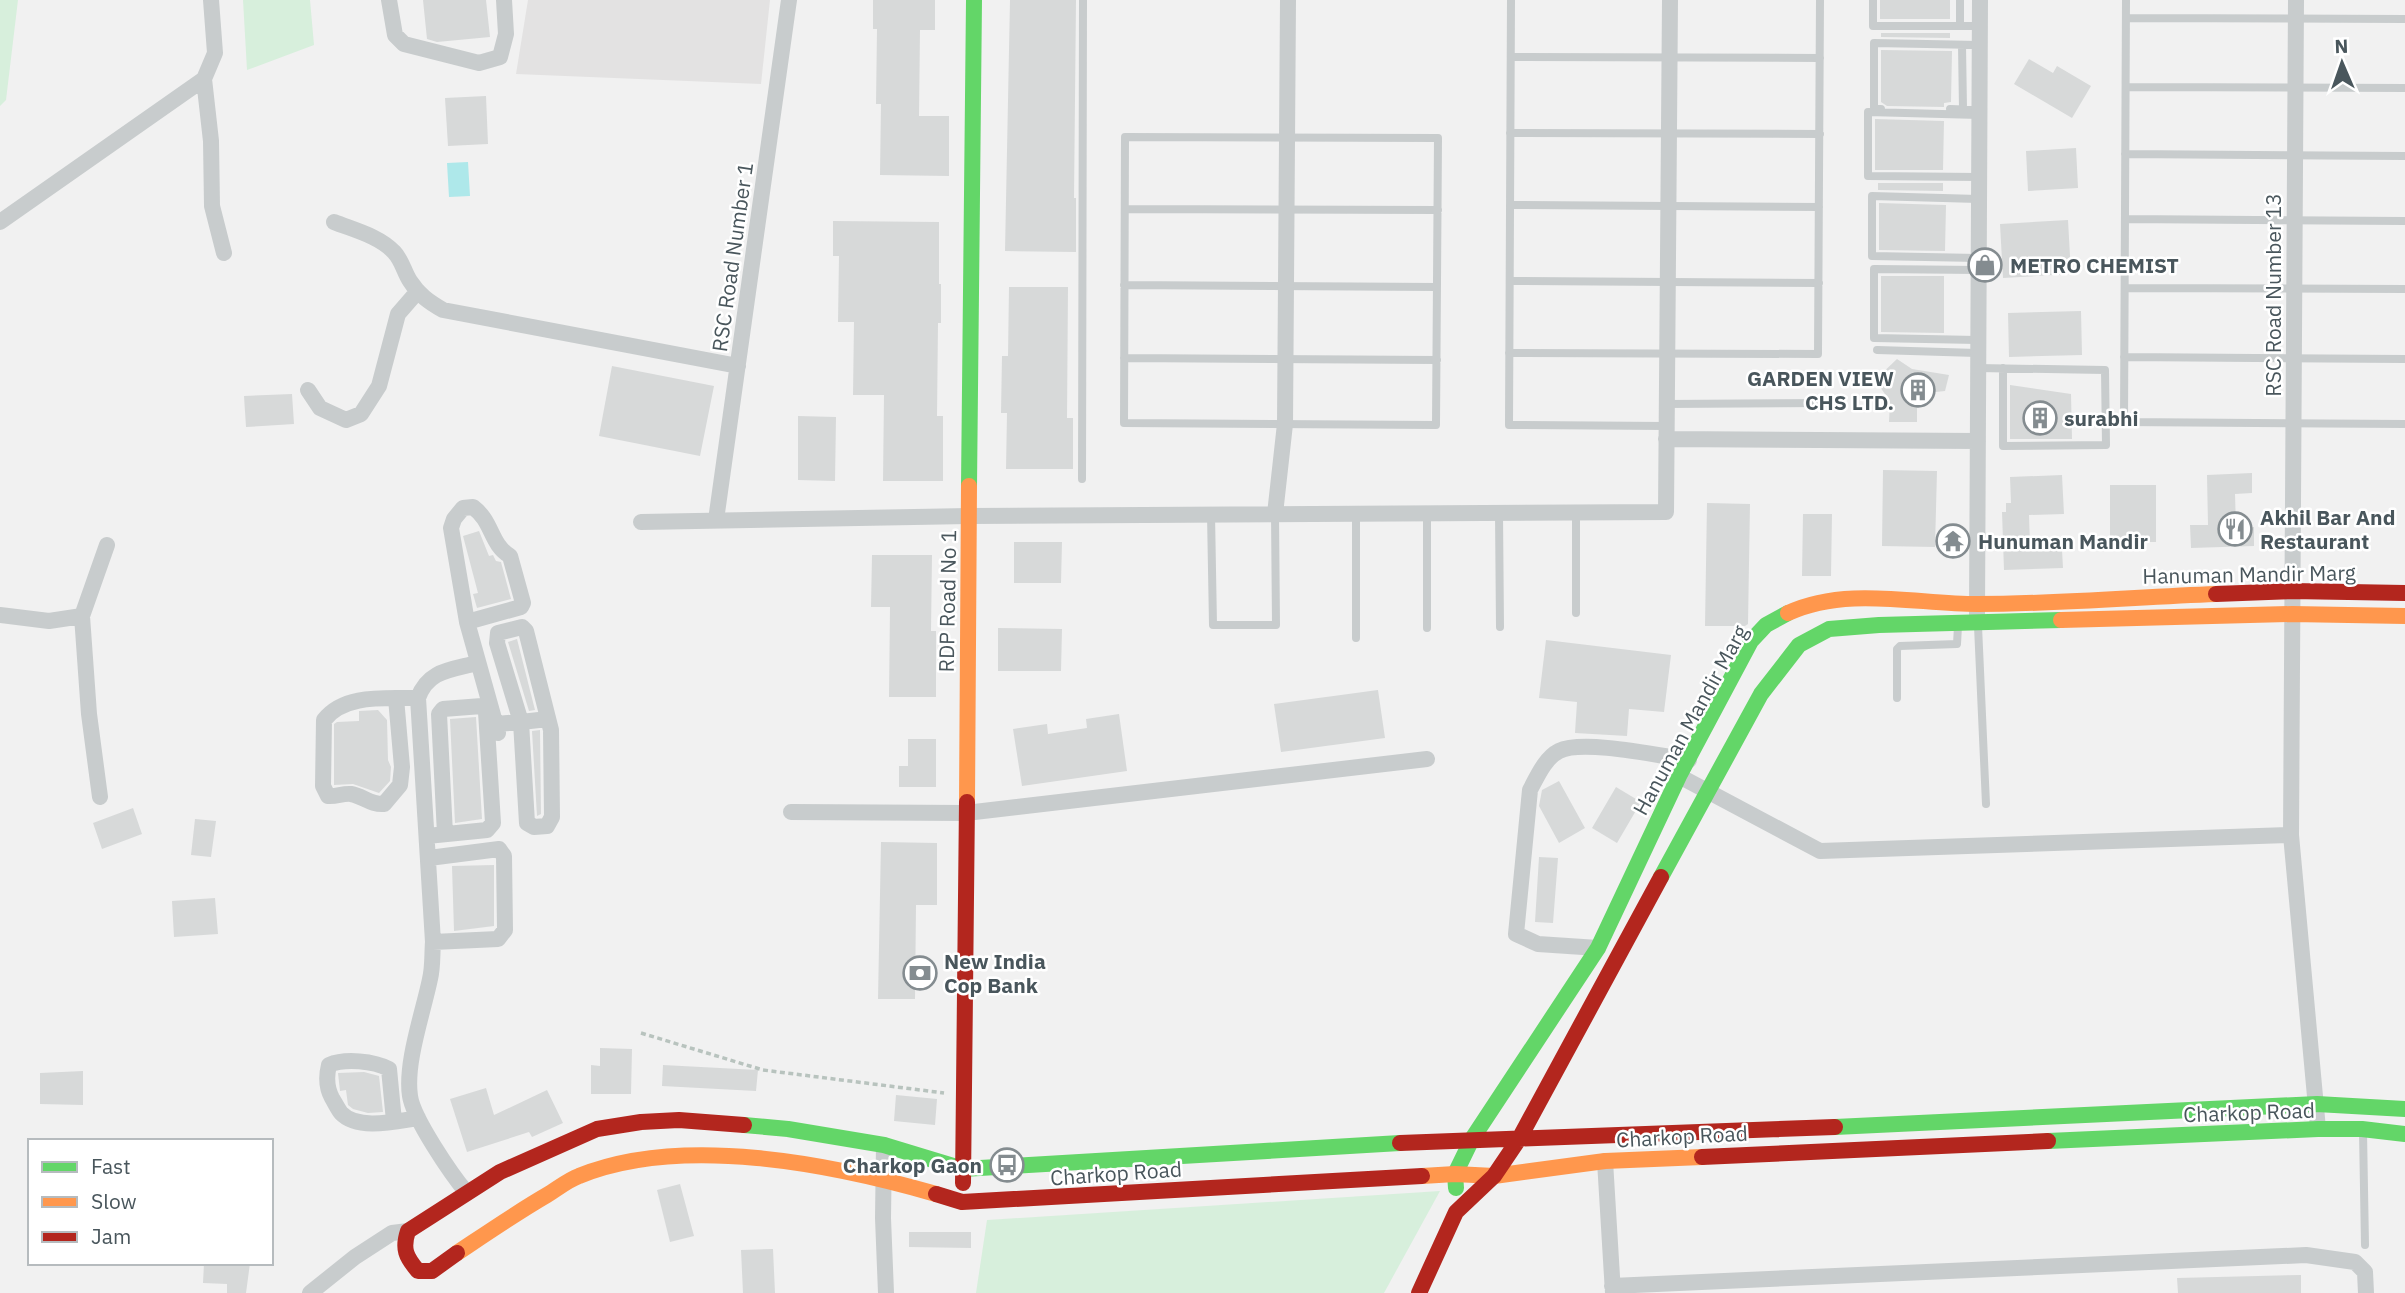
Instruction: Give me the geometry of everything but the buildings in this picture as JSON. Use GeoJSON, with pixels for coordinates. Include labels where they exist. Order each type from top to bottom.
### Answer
{"type":"FeatureCollection","features":[{"type":"Feature","properties":{"kind":"street"},"geometry":{"type":"LineString","coordinates":[[211,0],[215,53],[204,79],[211,141],[212,206],[224,253]]}},
{"type":"Feature","properties":{"kind":"street"},"geometry":{"type":"LineString","coordinates":[[389,0],[395,35],[404,44],[480,63],[500,57],[506,34],[504,0]]}},
{"type":"Feature","properties":{"kind":"street","name":"RSC Road Number 1"},"geometry":{"type":"LineString","coordinates":[[716,520],[789,0]]}},
{"type":"Feature","properties":{"kind":"street","name":"RDP Road No 1"},"geometry":{"type":"LineString","coordinates":[[962,1202],[974,0]]}},
{"type":"Feature","properties":{"kind":"street"},"geometry":{"type":"LineString","coordinates":[[1276,514],[1285,424],[1288,0]]}},
{"type":"Feature","properties":{"kind":"street"},"geometry":{"type":"LineString","coordinates":[[641,522],[969,516],[1665,512],[1670,0]]}},
{"type":"Feature","properties":{"kind":"street"},"geometry":{"type":"LineString","coordinates":[[1978,623],[1978,177],[1973,111],[1980,0]]}},
{"type":"Feature","properties":{"kind":"street","name":"RSC Road Number 13"},"geometry":{"type":"LineString","coordinates":[[2296,0],[2291,835],[2318,1129]]}},
{"type":"Feature","properties":{"kind":"street"},"geometry":{"type":"LineString","coordinates":[[0,222],[204,79]]}},
{"type":"Feature","properties":{"kind":"street"},"geometry":{"type":"LineString","coordinates":[[334,222],[378,240],[393,250],[409,281],[424,299],[443,310],[738,366]]}},
{"type":"Feature","properties":{"kind":"street"},"geometry":{"type":"LineString","coordinates":[[308,390],[320,408],[346,419],[361,414],[379,386],[398,314],[418,291]]}},
{"type":"Feature","properties":{"kind":"street"},"geometry":{"type":"LineString","coordinates":[[1666,432],[1978,441]]}},
{"type":"Feature","properties":{"kind":"street"},"geometry":{"type":"LineString","coordinates":[[467,622],[521,607],[523,603],[510,556],[497,543],[484,515],[473,507],[463,508],[451,528],[467,622],[497,728],[548,719]]}},
{"type":"Feature","properties":{"kind":"street"},"geometry":{"type":"LineString","coordinates":[[100,797],[89,714],[82,616],[107,545]]}},
{"type":"Feature","properties":{"kind":"street","name":"Hanuman Mandir Marg"},"geometry":{"type":"LineString","coordinates":[[1455,1174],[1472,1139],[1598,948],[1679,776],[1751,641],[1774,620],[1791,611],[1821,602],[1861,598],[1977,604],[2292,591],[2405,593]]}},
{"type":"Feature","properties":{"kind":"street"},"geometry":{"type":"LineString","coordinates":[[1419,1293],[1456,1212],[1494,1176],[1519,1139],[1760,694],[1799,645],[1829,629],[2292,614],[2405,616]]}},
{"type":"Feature","properties":{"kind":"street"},"geometry":{"type":"LineString","coordinates":[[0,615],[49,621],[82,616]]}},
{"type":"Feature","properties":{"kind":"street"},"geometry":{"type":"LineString","coordinates":[[522,628],[526,631],[551,730],[552,817],[547,826],[534,827],[527,823],[522,722],[497,643],[498,633],[522,628]]}},
{"type":"Feature","properties":{"kind":"street"},"geometry":{"type":"LineString","coordinates":[[467,1193],[452,1176],[418,1118],[410,1098],[409,1076],[431,976],[433,942],[418,698],[423,685],[433,676],[477,663]]}},
{"type":"Feature","properties":{"kind":"street"},"geometry":{"type":"LineString","coordinates":[[396,698],[402,767],[400,785],[384,804],[376,804],[350,794],[328,796],[323,786],[324,720],[330,713],[348,702],[396,698],[418,698]]}},
{"type":"Feature","properties":{"kind":"street"},"geometry":{"type":"LineString","coordinates":[[427,836],[487,830],[493,823],[486,712],[482,706],[443,709],[439,714],[445,834]]}},
{"type":"Feature","properties":{"kind":"street"},"geometry":{"type":"LineString","coordinates":[[1598,948],[1538,944],[1516,934],[1530,790],[1541,769],[1557,752],[1577,745],[1689,760]]}},
{"type":"Feature","properties":{"kind":"street"},"geometry":{"type":"LineString","coordinates":[[791,812],[966,813],[1427,759]]}},
{"type":"Feature","properties":{"kind":"street"},"geometry":{"type":"LineString","coordinates":[[1679,776],[1820,851],[2291,835]]}},
{"type":"Feature","properties":{"kind":"street"},"geometry":{"type":"LineString","coordinates":[[429,859],[499,849],[504,856],[505,930],[498,939],[433,942]]}},
{"type":"Feature","properties":{"kind":"street"},"geometry":{"type":"LineString","coordinates":[[394,1121],[389,1069],[379,1063],[337,1062],[329,1065],[326,1076],[329,1092],[342,1114],[352,1120],[366,1123],[394,1121],[418,1118]]}},
{"type":"Feature","properties":{"kind":"street","name":"Charkop Road"},"geometry":{"type":"LineString","coordinates":[[963,1169],[1472,1139],[1969,1122],[2317,1104],[2405,1109]]}},
{"type":"Feature","properties":{"kind":"street"},"geometry":{"type":"LineString","coordinates":[[310,1293],[355,1257],[392,1233],[408,1231],[500,1172],[597,1129],[641,1122],[679,1120],[788,1129],[884,1145],[963,1169]]}},
{"type":"Feature","properties":{"kind":"street","name":"Charkop Road"},"geometry":{"type":"LineString","coordinates":[[408,1231],[402,1246],[405,1256],[418,1271],[432,1271],[508,1218],[578,1176],[639,1158],[719,1155],[812,1166],[883,1179],[962,1202],[1455,1174],[1494,1176],[1605,1161],[2318,1129],[2362,1129],[2405,1134]]}},
{"type":"Feature","properties":{"kind":"street"},"geometry":{"type":"LineString","coordinates":[[884,1145],[886,1293]]}},
{"type":"Feature","properties":{"kind":"street"},"geometry":{"type":"LineString","coordinates":[[1605,1161],[1612,1290],[2306,1255],[2355,1262],[2365,1272],[2366,1293]]}},
{"type":"Feature","properties":{"kind":"street"},"geometry":{"type":"LineString","coordinates":[[1455,1174],[1456,1212]]}},
{"type":"Feature","properties":{"kind":"lane"},"geometry":{"type":"LineString","coordinates":[[1082,479],[1083,0]]}},
{"type":"Feature","properties":{"kind":"lane"},"geometry":{"type":"LineString","coordinates":[[1511,0],[1509,425],[1666,432]]}},
{"type":"Feature","properties":{"kind":"lane"},"geometry":{"type":"LineString","coordinates":[[1509,353],[1818,354],[1820,0]]}},
{"type":"Feature","properties":{"kind":"lane"},"geometry":{"type":"LineString","coordinates":[[1873,0],[1873,26],[1980,26]]}},
{"type":"Feature","properties":{"kind":"lane"},"geometry":{"type":"LineString","coordinates":[[1960,0],[1960,26]]}},
{"type":"Feature","properties":{"kind":"lane"},"geometry":{"type":"LineString","coordinates":[[2126,0],[2124,422],[2405,424]]}},
{"type":"Feature","properties":{"kind":"lane"},"geometry":{"type":"LineString","coordinates":[[2126,18],[2405,19]]}},
{"type":"Feature","properties":{"kind":"lane"},"geometry":{"type":"LineString","coordinates":[[1973,111],[1874,109],[1874,43],[1979,45]]}},
{"type":"Feature","properties":{"kind":"lane"},"geometry":{"type":"LineString","coordinates":[[1962,45],[1973,111]]}},
{"type":"Feature","properties":{"kind":"lane"},"geometry":{"type":"LineString","coordinates":[[1511,57],[1820,58]]}},
{"type":"Feature","properties":{"kind":"lane"},"geometry":{"type":"LineString","coordinates":[[2126,87],[2405,88]]}},
{"type":"Feature","properties":{"kind":"lane"},"geometry":{"type":"LineString","coordinates":[[1973,111],[1868,112],[1868,176],[1978,177]]}},
{"type":"Feature","properties":{"kind":"lane"},"geometry":{"type":"LineString","coordinates":[[1510,133],[1819,134]]}},
{"type":"Feature","properties":{"kind":"lane"},"geometry":{"type":"LineString","coordinates":[[1125,137],[1438,138],[1436,425],[1124,423],[1125,209],[1125,137]]}},
{"type":"Feature","properties":{"kind":"lane"},"geometry":{"type":"LineString","coordinates":[[2126,154],[2405,156]]}},
{"type":"Feature","properties":{"kind":"lane"},"geometry":{"type":"LineString","coordinates":[[1978,198],[1872,196],[1872,256],[1978,264]]}},
{"type":"Feature","properties":{"kind":"lane"},"geometry":{"type":"LineString","coordinates":[[1510,205],[1819,207]]}},
{"type":"Feature","properties":{"kind":"lane"},"geometry":{"type":"LineString","coordinates":[[1125,209],[1438,210]]}},
{"type":"Feature","properties":{"kind":"lane"},"geometry":{"type":"LineString","coordinates":[[2125,219],[2405,221]]}},
{"type":"Feature","properties":{"kind":"lane"},"geometry":{"type":"LineString","coordinates":[[1978,264],[1874,269],[1874,338],[1977,354],[2003,368],[2105,370],[2106,445],[2003,446],[2003,368]]}},
{"type":"Feature","properties":{"kind":"lane"},"geometry":{"type":"LineString","coordinates":[[1510,281],[1819,283]]}},
{"type":"Feature","properties":{"kind":"lane"},"geometry":{"type":"LineString","coordinates":[[1124,285],[1437,287]]}},
{"type":"Feature","properties":{"kind":"lane"},"geometry":{"type":"LineString","coordinates":[[2125,288],[2405,289]]}},
{"type":"Feature","properties":{"kind":"lane"},"geometry":{"type":"LineString","coordinates":[[1877,350],[1977,354]]}},
{"type":"Feature","properties":{"kind":"lane"},"geometry":{"type":"LineString","coordinates":[[2124,357],[2405,359]]}},
{"type":"Feature","properties":{"kind":"lane"},"geometry":{"type":"LineString","coordinates":[[1124,358],[1437,360]]}},
{"type":"Feature","properties":{"kind":"lane"},"geometry":{"type":"LineString","coordinates":[[1667,404],[1833,403]]}},
{"type":"Feature","properties":{"kind":"lane"},"geometry":{"type":"LineString","coordinates":[[1356,513],[1356,638]]}},
{"type":"Feature","properties":{"kind":"lane"},"geometry":{"type":"LineString","coordinates":[[1427,513],[1427,628]]}},
{"type":"Feature","properties":{"kind":"lane"},"geometry":{"type":"LineString","coordinates":[[1499,513],[1500,627]]}},
{"type":"Feature","properties":{"kind":"lane"},"geometry":{"type":"LineString","coordinates":[[1576,513],[1576,613]]}},
{"type":"Feature","properties":{"kind":"lane"},"geometry":{"type":"LineString","coordinates":[[1211,514],[1213,625],[1276,625],[1276,514]]}},
{"type":"Feature","properties":{"kind":"lane"},"geometry":{"type":"LineString","coordinates":[[1897,698],[1897,649],[1900,646],[1957,644],[1958,623]]}},
{"type":"Feature","properties":{"kind":"lane"},"geometry":{"type":"LineString","coordinates":[[1978,623],[1986,804]]}},
{"type":"Feature","properties":{"kind":"lane"},"geometry":{"type":"LineString","coordinates":[[2362,1129],[2365,1245]]}},
{"type":"Feature","properties":{"kind":"path"},"geometry":{"type":"LineString","coordinates":[[641,1033],[763,1070],[963,1096]]}},
{"type":"Feature","properties":{"kind":"shaded area"},"geometry":{"type":"Polygon","coordinates":[[[528,0],[770,0],[761,84],[516,74],[528,0]]]}},
{"type":"Feature","properties":{"kind":"green space"},"geometry":{"type":"Polygon","coordinates":[[[0,0],[18,0],[6,100],[0,106],[0,0]]]}},
{"type":"Feature","properties":{"kind":"green space"},"geometry":{"type":"Polygon","coordinates":[[[243,0],[310,0],[314,45],[247,70],[243,0]]]}},
{"type":"Feature","properties":{"kind":"green space"},"geometry":{"type":"Polygon","coordinates":[[[1440,1191],[1384,1293],[976,1293],[987,1220],[1440,1191]]]}},
{"type":"Feature","properties":{"kind":"water"},"geometry":{"type":"Polygon","coordinates":[[[468,162],[470,196],[449,197],[447,163],[468,162]]]}},
{"type":"Feature","properties":{"kind":"traffic: fast"},"geometry":{"type":"LineString","coordinates":[[969,486],[974,0]]}},
{"type":"Feature","properties":{"kind":"traffic: fast"},"geometry":{"type":"LineString","coordinates":[[1456,1188],[1455,1174],[1472,1139],[1598,948],[1679,776],[1751,641],[1766,625],[1788,613]]}},
{"type":"Feature","properties":{"kind":"traffic: fast"},"geometry":{"type":"LineString","coordinates":[[1661,877],[1761,694],[1799,645],[1829,629],[2061,620]]}},
{"type":"Feature","properties":{"kind":"traffic: fast"},"geometry":{"type":"LineString","coordinates":[[1835,1127],[2317,1104],[2405,1109]]}},
{"type":"Feature","properties":{"kind":"traffic: fast"},"geometry":{"type":"LineString","coordinates":[[744,1125],[788,1129],[884,1145],[963,1169],[1400,1143]]}},
{"type":"Feature","properties":{"kind":"traffic: fast"},"geometry":{"type":"LineString","coordinates":[[2048,1141],[2318,1129],[2362,1129],[2405,1134]]}},
{"type":"Feature","properties":{"kind":"traffic: slow"},"geometry":{"type":"LineString","coordinates":[[967,802],[969,486]]}},
{"type":"Feature","properties":{"kind":"traffic: slow"},"geometry":{"type":"LineString","coordinates":[[1788,613],[1810,605],[1857,598],[2007,604],[2216,594]]}},
{"type":"Feature","properties":{"kind":"traffic: slow"},"geometry":{"type":"LineString","coordinates":[[2061,620],[2292,614],[2405,616]]}},
{"type":"Feature","properties":{"kind":"traffic: slow"},"geometry":{"type":"LineString","coordinates":[[457,1253],[575,1178],[620,1163],[664,1157],[710,1155],[804,1164],[936,1194]]}},
{"type":"Feature","properties":{"kind":"traffic: slow"},"geometry":{"type":"LineString","coordinates":[[1422,1176],[1494,1176],[1605,1161],[1702,1157]]}},
{"type":"Feature","properties":{"kind":"traffic: jam"},"geometry":{"type":"LineString","coordinates":[[2216,594],[2292,591],[2405,593]]}},
{"type":"Feature","properties":{"kind":"traffic: jam"},"geometry":{"type":"LineString","coordinates":[[963,1183],[967,802]]}},
{"type":"Feature","properties":{"kind":"traffic: jam"},"geometry":{"type":"LineString","coordinates":[[1419,1293],[1456,1212],[1494,1176],[1519,1139],[1661,877]]}},
{"type":"Feature","properties":{"kind":"traffic: jam"},"geometry":{"type":"LineString","coordinates":[[457,1253],[432,1271],[418,1271],[406,1252],[408,1231],[500,1172],[597,1129],[641,1122],[679,1120],[744,1125]]}},
{"type":"Feature","properties":{"kind":"traffic: jam"},"geometry":{"type":"LineString","coordinates":[[1400,1143],[1835,1127]]}},
{"type":"Feature","properties":{"kind":"traffic: jam"},"geometry":{"type":"LineString","coordinates":[[1702,1157],[2048,1141]]}},
{"type":"Feature","properties":{"kind":"traffic: jam"},"geometry":{"type":"LineString","coordinates":[[936,1194],[962,1202],[1422,1176]]}},
{"type":"Feature","properties":{"kind":"place","name":"METRO CHEMIST"},"geometry":{"type":"Point","coordinates":[1985,265]}},
{"type":"Feature","properties":{"kind":"place","name":"GARDEN VIEW CHS LTD."},"geometry":{"type":"Point","coordinates":[1918,390]}},
{"type":"Feature","properties":{"kind":"place","name":"surabhi"},"geometry":{"type":"Point","coordinates":[2040,418]}},
{"type":"Feature","properties":{"kind":"place","name":"Akhil Bar And Restaurant"},"geometry":{"type":"Point","coordinates":[2235,529]}},
{"type":"Feature","properties":{"kind":"place","name":"Hunuman Mandir"},"geometry":{"type":"Point","coordinates":[1953,541]}},
{"type":"Feature","properties":{"kind":"place","name":"New India Cop Bank"},"geometry":{"type":"Point","coordinates":[920,973]}},
{"type":"Feature","properties":{"kind":"place","name":"Charkop Gaon"},"geometry":{"type":"Point","coordinates":[1007,1165]}}]}
